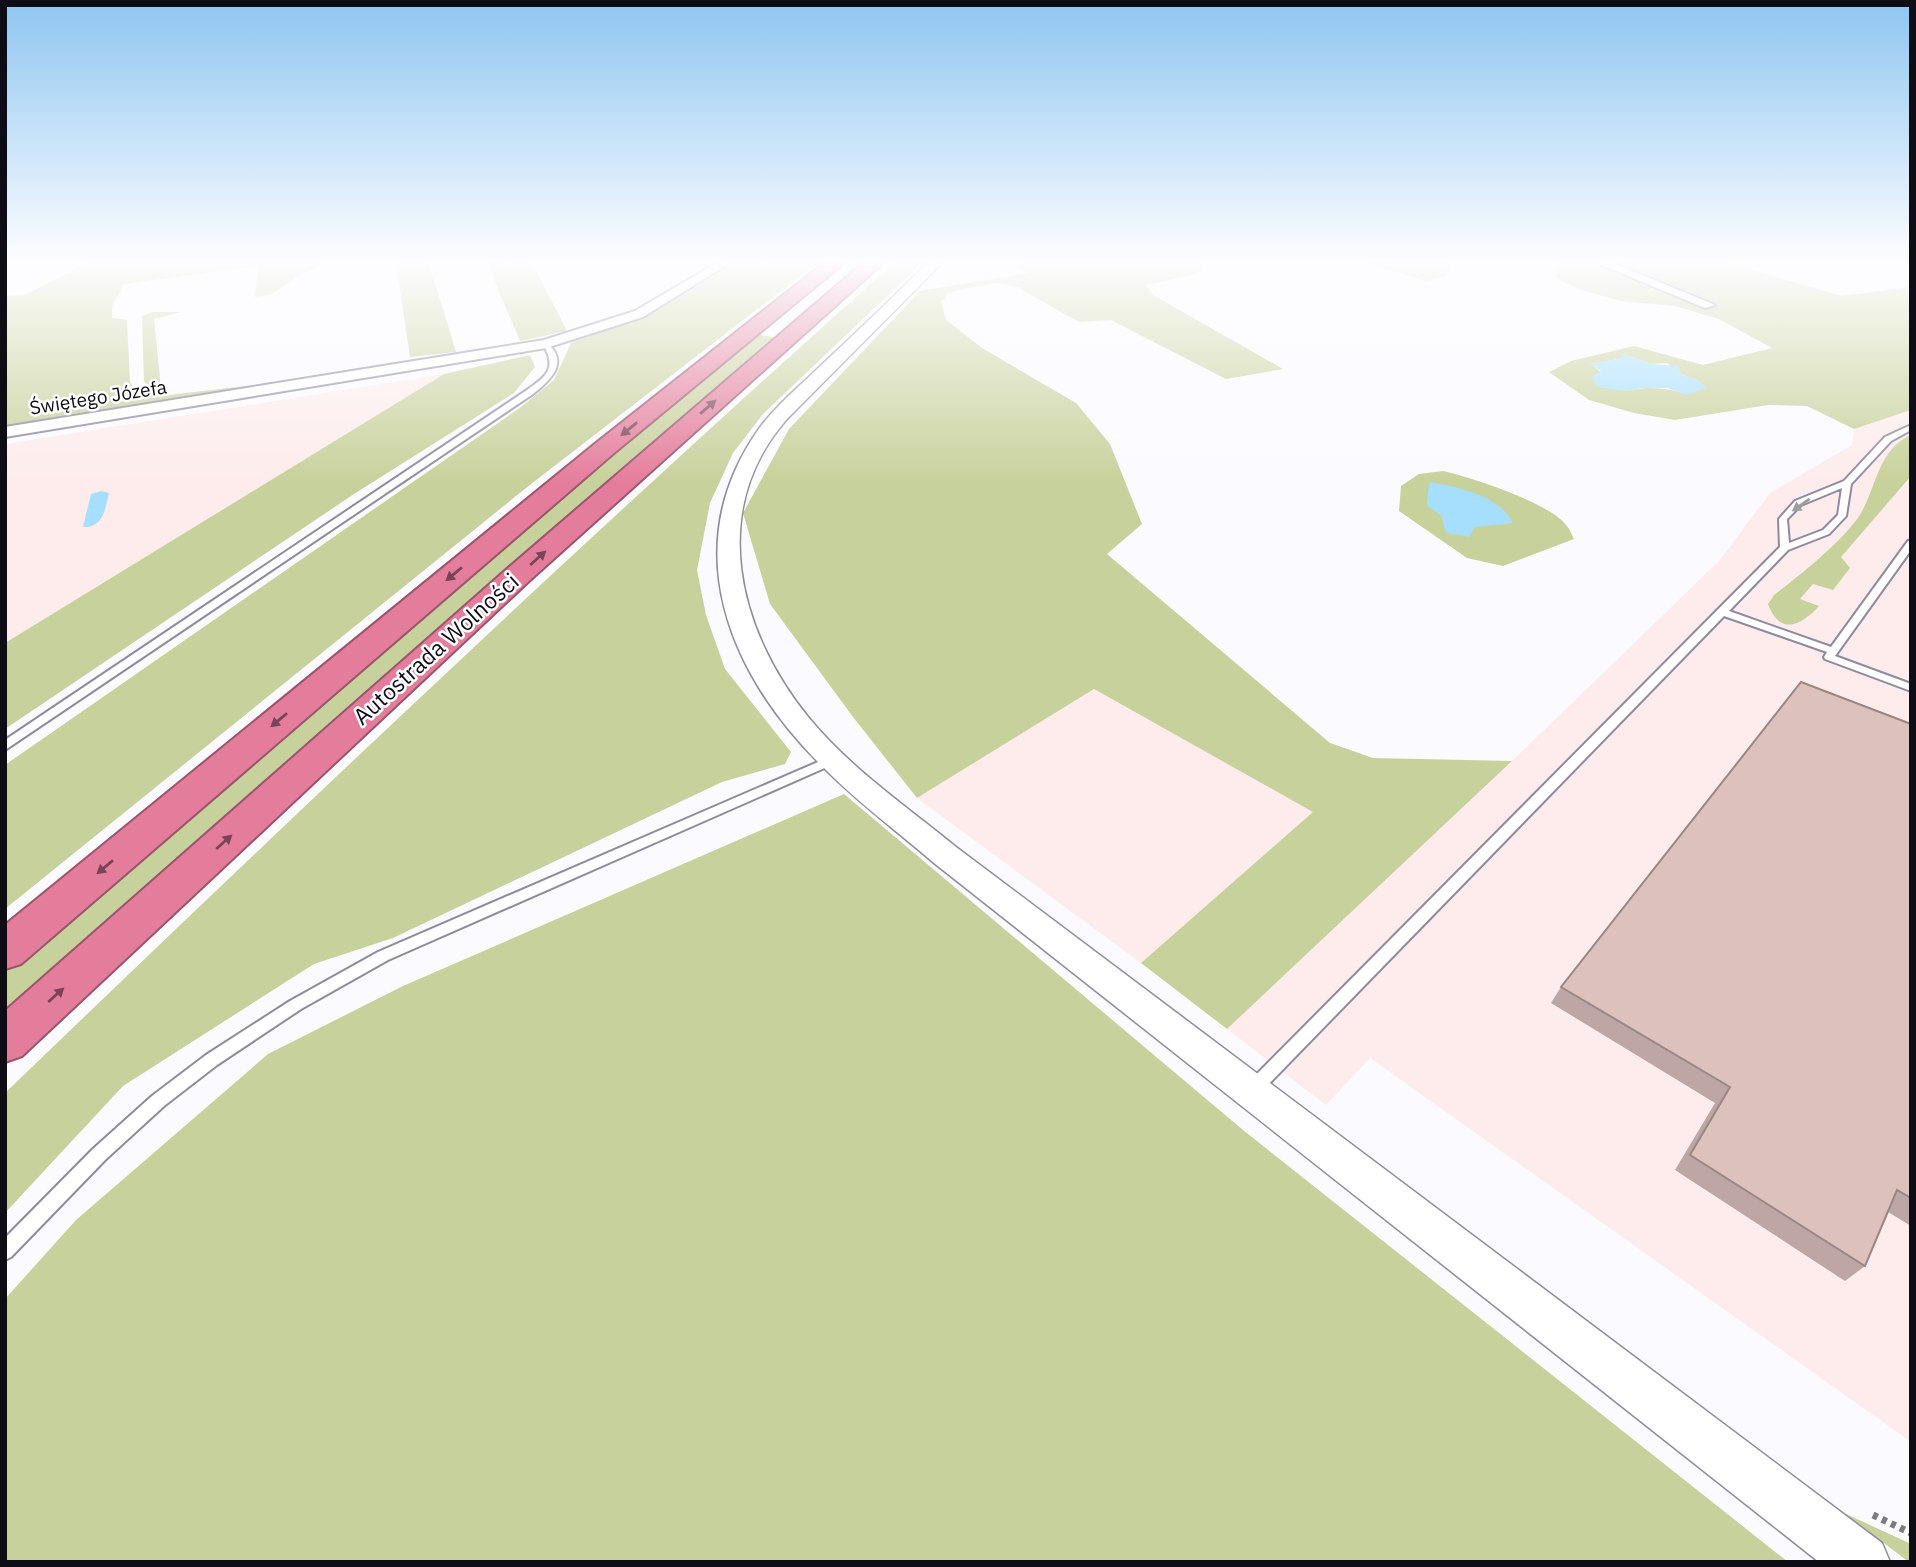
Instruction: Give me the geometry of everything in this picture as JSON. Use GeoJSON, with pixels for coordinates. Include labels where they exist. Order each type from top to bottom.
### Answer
{"type":"FeatureCollection","features":[{"type":"Feature","properties":{"kind":"highway","name":"Autostrada Wolności"},"geometry":{"type":"LineString","coordinates":[[5,951],[605,448],[744,336]]}},
{"type":"Feature","properties":{"kind":"highway","name":"Autostrada Wolności"},"geometry":{"type":"LineString","coordinates":[[5,1041],[528,566],[790,336]]}},
{"type":"Feature","properties":{"kind":"street","name":"Świętego Józefa"},"geometry":{"type":"LineString","coordinates":[[5,432],[546,344],[573,336]]}},
{"type":"Feature","properties":{"kind":"street"},"geometry":{"type":"LineString","coordinates":[[861,336],[766,432],[747,463],[730,512],[726,550],[729,585],[746,639],[773,689],[832,760],[945,855],[1863,1562]]}},
{"type":"Feature","properties":{"kind":"lane"},"geometry":{"type":"LineString","coordinates":[[5,746],[544,382],[555,367],[555,356],[546,344]]}},
{"type":"Feature","properties":{"kind":"lane"},"geometry":{"type":"LineString","coordinates":[[1785,548],[1783,519],[1798,503],[1847,483],[1888,439],[1911,427]]}},
{"type":"Feature","properties":{"kind":"lane"},"geometry":{"type":"LineString","coordinates":[[1252,1091],[1785,548],[1826,532],[1842,516],[1847,483]]}},
{"type":"Feature","properties":{"kind":"lane"},"geometry":{"type":"LineString","coordinates":[[1911,543],[1829,657],[1911,688]]}},
{"type":"Feature","properties":{"kind":"lane"},"geometry":{"type":"LineString","coordinates":[[1722,612],[1833,651]]}},
{"type":"Feature","properties":{"kind":"lane"},"geometry":{"type":"LineString","coordinates":[[5,1251],[105,1150],[157,1102],[257,1028],[317,990],[383,956],[832,760]]}},
{"type":"Feature","properties":{"kind":"shaded area"},"geometry":{"type":"Polygon","coordinates":[[[444,374],[273,479],[5,643],[5,444],[444,374]]]}},
{"type":"Feature","properties":{"kind":"shaded area"},"geometry":{"type":"Polygon","coordinates":[[[1911,410],[1911,1442],[1370,1058],[1326,1105],[1227,1029],[1512,761],[1720,560],[1770,493],[1852,445],[1854,429],[1911,410]]]}},
{"type":"Feature","properties":{"kind":"shaded area"},"geometry":{"type":"Polygon","coordinates":[[[1094,689],[1314,812],[1141,963],[917,798],[1094,689]]]}},
{"type":"Feature","properties":{"kind":"green space"},"geometry":{"type":"Polygon","coordinates":[[[5,336],[128,336],[130,382],[137,392],[160,396],[263,384],[252,389],[5,428],[5,336]]]}},
{"type":"Feature","properties":{"kind":"green space"},"geometry":{"type":"Polygon","coordinates":[[[143,336],[156,336],[161,388],[153,391],[144,381],[143,336]]]}},
{"type":"Feature","properties":{"kind":"green space"},"geometry":{"type":"Polygon","coordinates":[[[407,336],[451,336],[456,352],[410,357],[407,336]]]}},
{"type":"Feature","properties":{"kind":"green space"},"geometry":{"type":"Polygon","coordinates":[[[518,336],[543,336],[520,341],[518,336]]]}},
{"type":"Feature","properties":{"kind":"green space"},"geometry":{"type":"Polygon","coordinates":[[[590,336],[722,336],[531,484],[5,909],[5,765],[521,407],[554,380],[571,343],[590,336]]]}},
{"type":"Feature","properties":{"kind":"green space"},"geometry":{"type":"Polygon","coordinates":[[[753,336],[777,338],[5,1020],[5,969],[753,336]]]}},
{"type":"Feature","properties":{"kind":"green space"},"geometry":{"type":"Polygon","coordinates":[[[813,336],[845,336],[763,414],[733,453],[710,503],[697,570],[706,615],[725,669],[791,752],[785,764],[722,782],[393,938],[314,964],[123,1086],[5,1213],[5,1093],[445,674],[813,336]]]}},
{"type":"Feature","properties":{"kind":"green space"},"geometry":{"type":"Polygon","coordinates":[[[877,336],[967,336],[982,348],[1076,403],[1110,444],[1142,524],[1107,554],[1330,743],[1373,758],[1512,761],[1227,1029],[1141,963],[1313,812],[1094,689],[917,798],[770,604],[743,513],[789,429],[877,336]]]}},
{"type":"Feature","properties":{"kind":"green space"},"geometry":{"type":"Polygon","coordinates":[[[1142,336],[1225,336],[1283,369],[1226,379],[1142,336]]]}},
{"type":"Feature","properties":{"kind":"green space"},"geometry":{"type":"Polygon","coordinates":[[[1750,336],[1911,336],[1911,410],[1854,429],[1807,406],[1768,405],[1675,420],[1634,413],[1589,400],[1549,372],[1571,361],[1634,346],[1703,365],[1772,348],[1750,336]],[[1623,354],[1623,358],[1591,364],[1624,391],[1656,388],[1687,394],[1699,381],[1681,374],[1667,363],[1651,364],[1623,354]]]}},
{"type":"Feature","properties":{"kind":"green space"},"geometry":{"type":"Polygon","coordinates":[[[530,355],[535,367],[514,393],[354,494],[5,729],[5,643],[444,374],[530,355]]]}},
{"type":"Feature","properties":{"kind":"green space"},"geometry":{"type":"Polygon","coordinates":[[[1911,435],[1911,476],[1841,557],[1850,568],[1833,590],[1813,584],[1800,599],[1819,606],[1805,619],[1791,624],[1778,621],[1768,604],[1774,595],[1816,561],[1854,523],[1862,512],[1890,452],[1899,442],[1911,435]]]}},
{"type":"Feature","properties":{"kind":"green space"},"geometry":{"type":"Polygon","coordinates":[[[1443,471],[1490,485],[1544,508],[1566,525],[1574,539],[1503,566],[1467,558],[1399,511],[1401,486],[1419,474],[1443,471]]]}},
{"type":"Feature","properties":{"kind":"green space"},"geometry":{"type":"Polygon","coordinates":[[[844,794],[1243,1130],[1788,1562],[5,1562],[5,1299],[76,1220],[268,1054],[403,986],[844,794]]]}},
{"type":"Feature","properties":{"kind":"green space"},"geometry":{"type":"Polygon","coordinates":[[[1844,1513],[1911,1544],[1911,1562],[1909,1562],[1844,1513]]]}},
{"type":"Feature","properties":{"kind":"water"},"geometry":{"type":"Polygon","coordinates":[[[1623,354],[1651,364],[1678,366],[1681,374],[1699,381],[1707,388],[1687,395],[1667,388],[1625,391],[1597,387],[1592,376],[1601,371],[1590,364],[1623,358],[1623,354]]]}},
{"type":"Feature","properties":{"kind":"water"},"geometry":{"type":"Polygon","coordinates":[[[1429,482],[1465,490],[1488,499],[1507,513],[1513,523],[1475,527],[1469,537],[1446,533],[1441,515],[1427,506],[1429,482]]]}},
{"type":"Feature","properties":{"kind":"water"},"geometry":{"type":"Polygon","coordinates":[[[102,491],[109,493],[102,517],[90,527],[83,527],[91,494],[102,491]]]}},
{"type":"Feature","properties":{"kind":"building"},"geometry":{"type":"Polygon","coordinates":[[[1801,682],[1911,724],[1911,1198],[1897,1190],[1865,1266],[1690,1155],[1730,1087],[1561,987],[1801,682]]]}}]}
